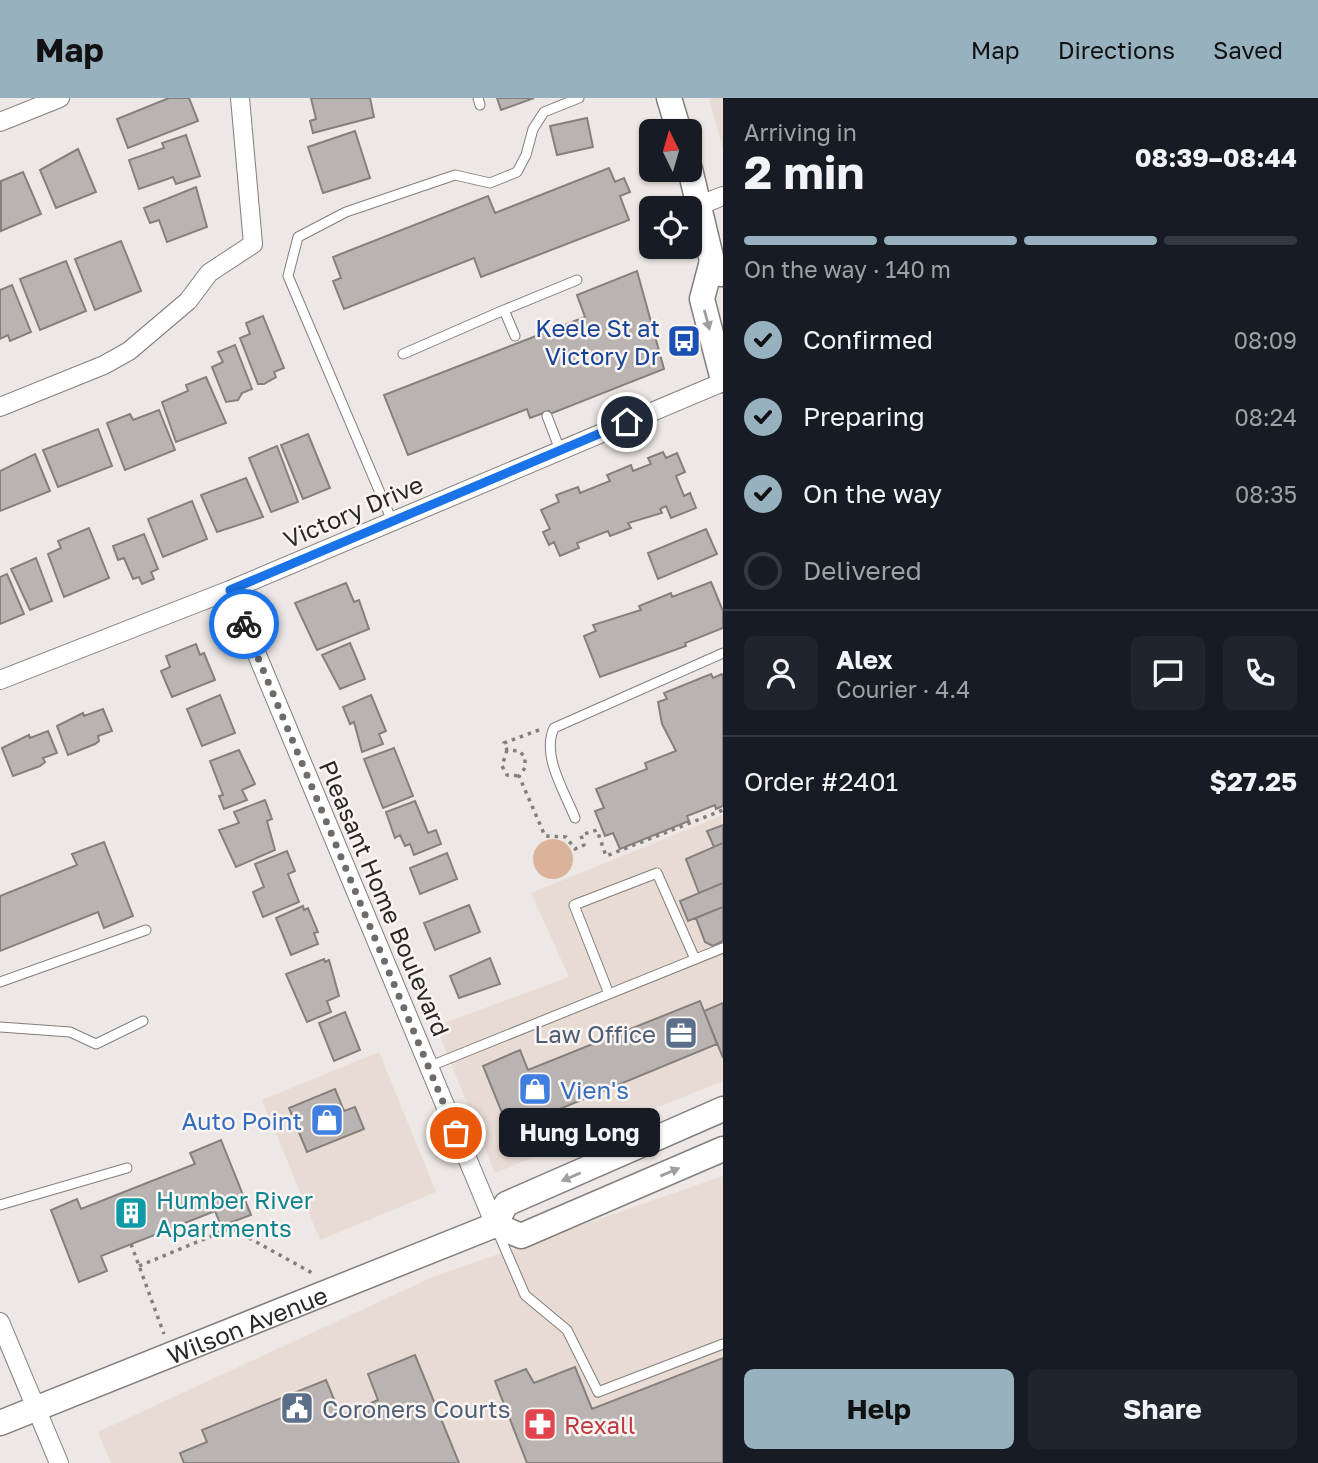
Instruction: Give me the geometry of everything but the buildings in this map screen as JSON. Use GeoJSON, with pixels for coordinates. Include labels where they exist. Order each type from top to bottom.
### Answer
{"type":"FeatureCollection","features":[{"type":"Feature","properties":{"kind":"main road"},"geometry":{"type":"LineString","coordinates":[[669,98],[675,119]]}},
{"type":"Feature","properties":{"kind":"main road"},"geometry":{"type":"LineString","coordinates":[[702,212],[718,269],[702,299],[723,381]]}},
{"type":"Feature","properties":{"kind":"main road","name":"Wilson Avenue"},"geometry":{"type":"LineString","coordinates":[[0,1423],[495,1225],[506,1204],[657,1141],[723,1109]]}},
{"type":"Feature","properties":{"kind":"main road"},"geometry":{"type":"LineString","coordinates":[[495,1225],[521,1236],[723,1149]]}},
{"type":"Feature","properties":{"kind":"street"},"geometry":{"type":"LineString","coordinates":[[0,122],[60,98]]}},
{"type":"Feature","properties":{"kind":"street"},"geometry":{"type":"LineString","coordinates":[[0,407],[104,365],[130,351],[179,310],[209,273],[253,244],[240,98]]}},
{"type":"Feature","properties":{"kind":"street"},"geometry":{"type":"LineString","coordinates":[[702,204],[723,196]]}},
{"type":"Feature","properties":{"kind":"street","name":"Victory Drive"},"geometry":{"type":"LineString","coordinates":[[0,680],[230,590],[723,381]]}},
{"type":"Feature","properties":{"kind":"street","name":"Pleasant Home Boulevard"},"geometry":{"type":"LineString","coordinates":[[230,590],[495,1225]]}},
{"type":"Feature","properties":{"kind":"street"},"geometry":{"type":"LineString","coordinates":[[0,1322],[59,1463]]}},
{"type":"Feature","properties":{"kind":"lane"},"geometry":{"type":"LineString","coordinates":[[392,522],[288,276],[298,237],[346,212],[455,175],[490,183],[517,172],[526,155],[533,129],[544,112],[579,98]]}},
{"type":"Feature","properties":{"kind":"lane"},"geometry":{"type":"LineString","coordinates":[[404,354],[577,280]]}},
{"type":"Feature","properties":{"kind":"lane"},"geometry":{"type":"LineString","coordinates":[[503,310],[517,341]]}},
{"type":"Feature","properties":{"kind":"lane"},"geometry":{"type":"LineString","coordinates":[[546,414],[560,450]]}},
{"type":"Feature","properties":{"kind":"lane"},"geometry":{"type":"LineString","coordinates":[[575,818],[551,758],[548,741],[554,729],[723,653]]}},
{"type":"Feature","properties":{"kind":"lane"},"geometry":{"type":"LineString","coordinates":[[609,994],[574,905],[657,873],[695,959]]}},
{"type":"Feature","properties":{"kind":"lane"},"geometry":{"type":"LineString","coordinates":[[0,982],[146,930]]}},
{"type":"Feature","properties":{"kind":"lane"},"geometry":{"type":"LineString","coordinates":[[428,1067],[723,948]]}},
{"type":"Feature","properties":{"kind":"lane"},"geometry":{"type":"LineString","coordinates":[[0,1027],[70,1032],[96,1044],[143,1021]]}},
{"type":"Feature","properties":{"kind":"lane"},"geometry":{"type":"LineString","coordinates":[[0,1205],[127,1168]]}},
{"type":"Feature","properties":{"kind":"lane"},"geometry":{"type":"LineString","coordinates":[[495,1225],[525,1295],[567,1330],[598,1392],[723,1344]]}},
{"type":"Feature","properties":{"kind":"path"},"geometry":{"type":"LineString","coordinates":[[507,750],[502,766],[507,775],[519,776]]}},
{"type":"Feature","properties":{"kind":"path"},"geometry":{"type":"LineString","coordinates":[[139,1266],[230,1226],[295,1261],[336,1289]]}},
{"type":"Feature","properties":{"kind":"path"},"geometry":{"type":"LineString","coordinates":[[131,1244],[171,1354]]}},
{"type":"Feature","properties":{"kind":"shaded area"},"geometry":{"type":"Polygon","coordinates":[[[709,98],[723,98],[723,150],[709,98]]]}},
{"type":"Feature","properties":{"kind":"shaded area"},"geometry":{"type":"Polygon","coordinates":[[[723,815],[723,1081],[495,1173],[436,1026],[569,977],[531,893],[723,815]]]}},
{"type":"Feature","properties":{"kind":"shaded area"},"geometry":{"type":"Polygon","coordinates":[[[553,839],[567,845],[573,859],[567,873],[553,879],[539,873],[533,859],[539,845],[553,839]]]}},
{"type":"Feature","properties":{"kind":"shaded area"},"geometry":{"type":"Polygon","coordinates":[[[379,1052],[436,1192],[320,1240],[262,1100],[379,1052]]]}},
{"type":"Feature","properties":{"kind":"shaded area"},"geometry":{"type":"Polygon","coordinates":[[[723,1176],[723,1463],[111,1463],[98,1432],[435,1276],[723,1176]]]}},
{"type":"Feature","properties":{"kind":"way so far"},"geometry":{"type":"LineString","coordinates":[[244,624],[456,1133]]}},
{"type":"Feature","properties":{"kind":"place","name":"Keele St at Victory Dr"},"geometry":{"type":"Point","coordinates":[684,341]}},
{"type":"Feature","properties":{"kind":"place","name":"Law Office"},"geometry":{"type":"Point","coordinates":[681,1033]}},
{"type":"Feature","properties":{"kind":"place","name":"Vien's"},"geometry":{"type":"Point","coordinates":[535,1089]}},
{"type":"Feature","properties":{"kind":"place","name":"Auto Point"},"geometry":{"type":"Point","coordinates":[327,1120]}},
{"type":"Feature","properties":{"kind":"place","name":"Hung Long"},"geometry":{"type":"Point","coordinates":[456,1133]}},
{"type":"Feature","properties":{"kind":"place","name":"Humber River Apartments"},"geometry":{"type":"Point","coordinates":[131,1213]}},
{"type":"Feature","properties":{"kind":"place","name":"Coroners Courts"},"geometry":{"type":"Point","coordinates":[297,1408]}},
{"type":"Feature","properties":{"kind":"place","name":"Rexall"},"geometry":{"type":"Point","coordinates":[540,1424]}},
{"type":"Feature","properties":{"kind":"route"},"geometry":{"type":"LineString","coordinates":[[244,624],[230,590],[627,422]]}}]}
